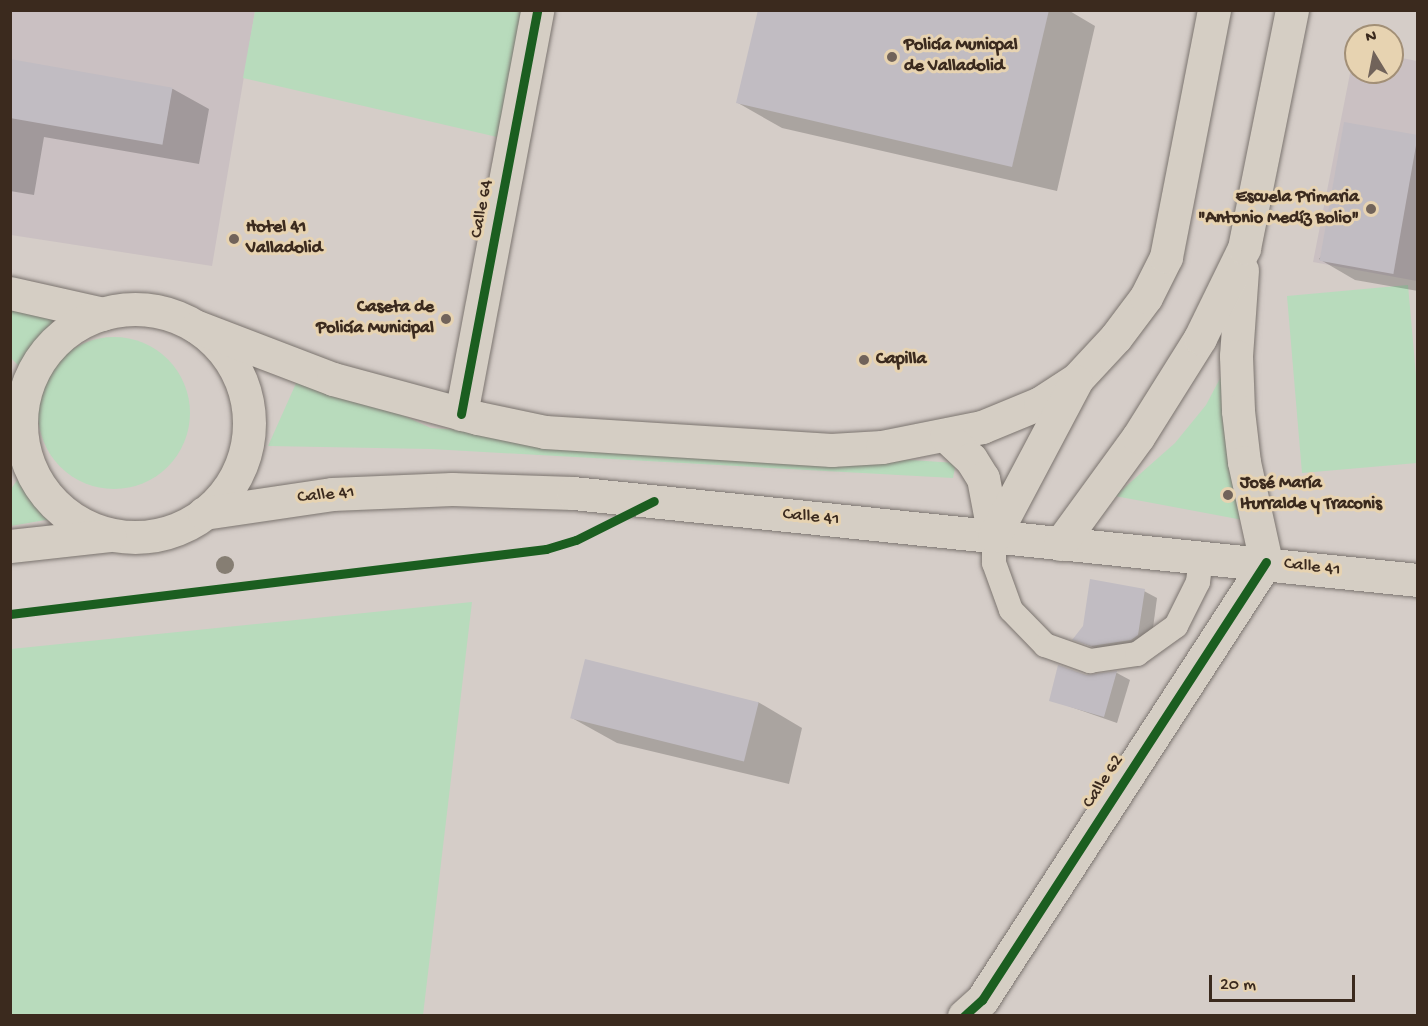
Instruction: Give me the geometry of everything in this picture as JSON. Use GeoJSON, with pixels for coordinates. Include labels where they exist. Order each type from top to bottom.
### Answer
{"type":"FeatureCollection","features":[{"type":"Feature","properties":{"kind":"main road","name":"Calle 64"},"geometry":{"type":"LineString","coordinates":[[461,414],[537,10]]}},
{"type":"Feature","properties":{"kind":"main road"},"geometry":{"type":"LineString","coordinates":[[10,292],[103,314],[147,310],[333,379],[461,414],[545,432],[831,450],[882,447],[946,436],[982,427],[1040,403],[1077,379],[1116,337],[1146,297],[1166,257],[1214,10]]}},
{"type":"Feature","properties":{"kind":"main road"},"geometry":{"type":"LineString","coordinates":[[1266,562],[1244,462],[1238,411],[1238,302],[1244,248],[1292,10]]}},
{"type":"Feature","properties":{"kind":"main road"},"geometry":{"type":"LineString","coordinates":[[1060,544],[1138,437],[1194,348],[1244,248]]}},
{"type":"Feature","properties":{"kind":"main road"},"geometry":{"type":"LineString","coordinates":[[103,314],[62,336],[45,353],[24,395],[14,432],[34,478],[54,504],[81,524],[111,535]]}},
{"type":"Feature","properties":{"kind":"main road"},"geometry":{"type":"LineString","coordinates":[[10,546],[111,535],[161,534],[204,513],[235,478],[247,449],[250,419],[244,388],[231,360],[197,327]]}},
{"type":"Feature","properties":{"kind":"main road"},"geometry":{"type":"LineString","coordinates":[[994,536],[1077,379]]}},
{"type":"Feature","properties":{"kind":"main road"},"geometry":{"type":"LineString","coordinates":[[946,436],[971,459],[983,478],[994,536]]}},
{"type":"Feature","properties":{"kind":"main road","name":"Calle 41"},"geometry":{"type":"LineString","coordinates":[[204,513],[332,494],[452,489],[573,493],[1060,544],[1266,562],[1418,580]]}},
{"type":"Feature","properties":{"kind":"main road","name":"Calle 62"},"geometry":{"type":"LineString","coordinates":[[976,1010],[1266,562]]}},
{"type":"Feature","properties":{"kind":"lane"},"geometry":{"type":"LineString","coordinates":[[994,536],[994,562],[1000,587],[1026,629],[1045,645],[1090,661],[1137,654],[1176,626],[1198,582],[1201,556]]}},
{"type":"Feature","properties":{"kind":"shaded area"},"geometry":{"type":"Polygon","coordinates":[[[10,11],[255,11],[212,266],[11,235],[10,11]]]}},
{"type":"Feature","properties":{"kind":"shaded area","name":"Escuela Primaria \"Antonio Medíz Bolio\""},"geometry":{"type":"Polygon","coordinates":[[[1404,58],[1417,61],[1417,281],[1313,262],[1348,84],[1404,84],[1404,58]]]}},
{"type":"Feature","properties":{"kind":"green space"},"geometry":{"type":"Polygon","coordinates":[[[255,11],[550,11],[527,144],[243,78],[255,11]]]}},
{"type":"Feature","properties":{"kind":"green space"},"geometry":{"type":"Polygon","coordinates":[[[1408,285],[1417,387],[1417,463],[1302,473],[1287,296],[1408,285]]]}},
{"type":"Feature","properties":{"kind":"green space"},"geometry":{"type":"Polygon","coordinates":[[[10,295],[63,307],[21,368],[11,358],[10,295]]]}},
{"type":"Feature","properties":{"kind":"green space"},"geometry":{"type":"Polygon","coordinates":[[[114,337],[143,343],[168,359],[184,384],[190,413],[184,442],[168,467],[143,483],[114,489],[85,483],[60,467],[44,442],[38,413],[44,384],[60,359],[85,343],[114,337]]]}},
{"type":"Feature","properties":{"kind":"green space"},"geometry":{"type":"Polygon","coordinates":[[[1225,369],[1243,520],[1115,496],[1175,443],[1206,405],[1225,369]]]}},
{"type":"Feature","properties":{"kind":"green space"},"geometry":{"type":"Polygon","coordinates":[[[302,370],[431,428],[956,463],[953,478],[431,449],[268,446],[302,370]]]}},
{"type":"Feature","properties":{"kind":"green space"},"geometry":{"type":"Polygon","coordinates":[[[23,472],[57,518],[11,526],[11,489],[23,472]]]}},
{"type":"Feature","properties":{"kind":"green space"},"geometry":{"type":"Polygon","coordinates":[[[472,602],[423,1015],[11,1015],[11,649],[472,602]]]}},
{"type":"Feature","properties":{"kind":"building","name":"Policía Municpal de Valladolid"},"geometry":{"type":"Polygon","coordinates":[[[758,10],[1049,10],[1012,167],[736,103],[758,10]]]}},
{"type":"Feature","properties":{"kind":"building"},"geometry":{"type":"Polygon","coordinates":[[[10,59],[172,88],[162,145],[10,118],[10,59]]]}},
{"type":"Feature","properties":{"kind":"building"},"geometry":{"type":"Polygon","coordinates":[[[1344,122],[1418,135],[1393,274],[1320,261],[1344,122]]]}},
{"type":"Feature","properties":{"kind":"building"},"geometry":{"type":"Polygon","coordinates":[[[1090,579],[1145,589],[1138,635],[1131,640],[1091,646],[1072,640],[1083,626],[1090,579]]]}},
{"type":"Feature","properties":{"kind":"building"},"geometry":{"type":"Polygon","coordinates":[[[585,659],[759,702],[744,761],[570,718],[585,659]]]}},
{"type":"Feature","properties":{"kind":"building"},"geometry":{"type":"Polygon","coordinates":[[[1058,665],[1086,675],[1117,671],[1104,717],[1049,701],[1058,665]]]}},
{"type":"Feature","properties":{"kind":"cycle path"},"geometry":{"type":"LineString","coordinates":[[461,414],[537,10]]}},
{"type":"Feature","properties":{"kind":"cycle path"},"geometry":{"type":"LineString","coordinates":[[10,614],[546,549],[576,540],[654,501]]}},
{"type":"Feature","properties":{"kind":"cycle path"},"geometry":{"type":"LineString","coordinates":[[964,1016],[982,1000],[1266,562]]}},
{"type":"Feature","properties":{"kind":"place","name":"Policía Municpal de Valladolid"},"geometry":{"type":"Point","coordinates":[892,57]}},
{"type":"Feature","properties":{"kind":"place","name":"Escuela Primaria \"Antonio Medíz Bolio\""},"geometry":{"type":"Point","coordinates":[1371,209]}},
{"type":"Feature","properties":{"kind":"place","name":"Hotel 41 Valladolid"},"geometry":{"type":"Point","coordinates":[234,239]}},
{"type":"Feature","properties":{"kind":"place","name":"Caseta de Policía Municipal"},"geometry":{"type":"Point","coordinates":[446,319]}},
{"type":"Feature","properties":{"kind":"place","name":"Capilla"},"geometry":{"type":"Point","coordinates":[864,360]}},
{"type":"Feature","properties":{"kind":"place","name":"José María Iturralde y Traconis"},"geometry":{"type":"Point","coordinates":[1228,495]}}]}
